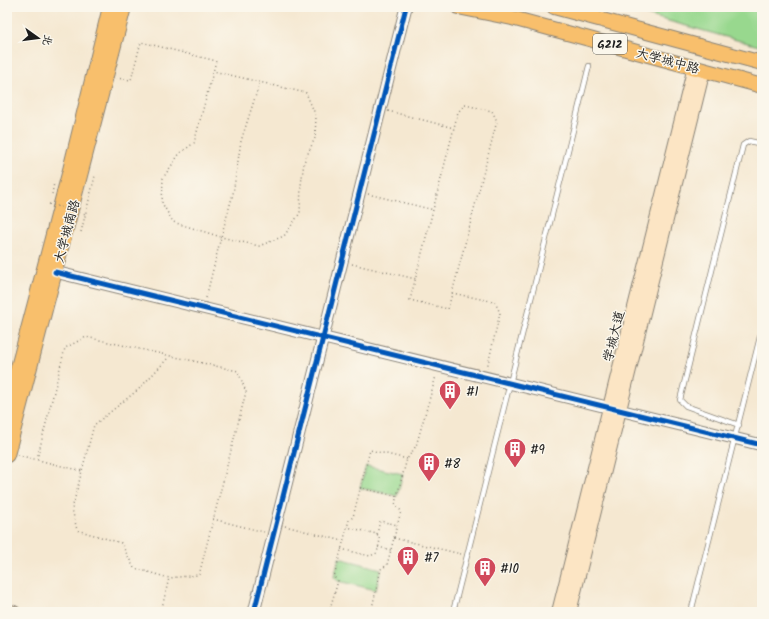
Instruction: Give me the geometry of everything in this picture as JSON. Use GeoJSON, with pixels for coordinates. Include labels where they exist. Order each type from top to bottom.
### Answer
{"type":"FeatureCollection","features":[{"type":"Feature","properties":{"kind":"main road","name":"大学城南路"},"geometry":{"type":"LineString","coordinates":[[7,410],[70,170],[110,7]]}},
{"type":"Feature","properties":{"kind":"main road","name":"大学城南路"},"geometry":{"type":"LineString","coordinates":[[7,454],[124,7]]}},
{"type":"Feature","properties":{"kind":"main road","name":"大学城中路"},"geometry":{"type":"LineString","coordinates":[[458,7],[512,18],[762,86]]}},
{"type":"Feature","properties":{"kind":"main road","name":"大学城中路"},"geometry":{"type":"LineString","coordinates":[[554,7],[762,63]]}},
{"type":"Feature","properties":{"kind":"main road","name":"学城大道"},"geometry":{"type":"LineString","coordinates":[[558,612],[614,409],[699,68]]}},
{"type":"Feature","properties":{"kind":"main road","name":"学城大道"},"geometry":{"type":"LineString","coordinates":[[570,612],[614,409]]}},
{"type":"Feature","properties":{"kind":"main road"},"geometry":{"type":"LineString","coordinates":[[7,610],[14,612]]}},
{"type":"Feature","properties":{"kind":"street"},"geometry":{"type":"LineString","coordinates":[[254,612],[406,7]]}},
{"type":"Feature","properties":{"kind":"street"},"geometry":{"type":"LineString","coordinates":[[55,272],[762,445]]}},
{"type":"Feature","properties":{"kind":"lane"},"geometry":{"type":"LineString","coordinates":[[452,612],[589,66]]}},
{"type":"Feature","properties":{"kind":"lane"},"geometry":{"type":"LineString","coordinates":[[739,425],[686,406],[680,400],[743,145],[749,141],[762,144]]}},
{"type":"Feature","properties":{"kind":"lane"},"geometry":{"type":"LineString","coordinates":[[691,612],[762,329]]}},
{"type":"Feature","properties":{"kind":"path"},"geometry":{"type":"LineString","coordinates":[[106,78],[130,80],[141,42],[216,61],[213,71],[194,143],[180,153],[163,178],[162,203],[173,222],[259,246],[284,236],[300,213],[304,162],[315,138],[316,116],[306,93],[213,71]]}},
{"type":"Feature","properties":{"kind":"path"},"geometry":{"type":"LineString","coordinates":[[206,298],[221,236],[234,194],[241,141],[260,82]]}},
{"type":"Feature","properties":{"kind":"path"},"geometry":{"type":"LineString","coordinates":[[465,105],[492,111],[497,122],[448,309],[410,300],[454,128],[458,112],[465,105]]}},
{"type":"Feature","properties":{"kind":"path"},"geometry":{"type":"LineString","coordinates":[[381,109],[454,128]]}},
{"type":"Feature","properties":{"kind":"path"},"geometry":{"type":"LineString","coordinates":[[81,232],[95,176]]}},
{"type":"Feature","properties":{"kind":"path"},"geometry":{"type":"LineString","coordinates":[[360,192],[434,210]]}},
{"type":"Feature","properties":{"kind":"path"},"geometry":{"type":"LineString","coordinates":[[49,204],[86,214]]}},
{"type":"Feature","properties":{"kind":"path"},"geometry":{"type":"LineString","coordinates":[[343,261],[416,280]]}},
{"type":"Feature","properties":{"kind":"path"},"geometry":{"type":"LineString","coordinates":[[452,293],[495,302],[500,313],[484,376]]}},
{"type":"Feature","properties":{"kind":"path"},"geometry":{"type":"LineString","coordinates":[[37,459],[65,348],[86,337],[238,372],[246,392],[199,575],[169,578],[134,568],[122,543],[77,530],[72,509],[94,425],[139,388],[169,357]]}},
{"type":"Feature","properties":{"kind":"path"},"geometry":{"type":"LineString","coordinates":[[371,612],[381,569],[387,566],[398,525],[401,511],[395,503],[407,459],[416,446],[436,376]]}},
{"type":"Feature","properties":{"kind":"path"},"geometry":{"type":"LineString","coordinates":[[329,612],[338,581],[334,577],[348,520],[354,517],[370,450],[407,459]]}},
{"type":"Feature","properties":{"kind":"path"},"geometry":{"type":"LineString","coordinates":[[7,454],[37,459],[82,470]]}},
{"type":"Feature","properties":{"kind":"path"},"geometry":{"type":"LineString","coordinates":[[360,488],[397,496]]}},
{"type":"Feature","properties":{"kind":"path"},"geometry":{"type":"LineString","coordinates":[[213,519],[343,541]]}},
{"type":"Feature","properties":{"kind":"path"},"geometry":{"type":"LineString","coordinates":[[376,534],[380,521],[398,525]]}},
{"type":"Feature","properties":{"kind":"path"},"geometry":{"type":"LineString","coordinates":[[341,549],[370,556],[377,553],[380,540],[376,534],[347,527]]}},
{"type":"Feature","properties":{"kind":"path"},"geometry":{"type":"LineString","coordinates":[[394,538],[467,555]]}},
{"type":"Feature","properties":{"kind":"path"},"geometry":{"type":"LineString","coordinates":[[378,547],[391,550]]}},
{"type":"Feature","properties":{"kind":"path"},"geometry":{"type":"LineString","coordinates":[[161,612],[169,578]]}},
{"type":"Feature","properties":{"kind":"green space"},"geometry":{"type":"Polygon","coordinates":[[[618,7],[762,7],[762,47],[618,7]]]}},
{"type":"Feature","properties":{"kind":"green space"},"geometry":{"type":"Polygon","coordinates":[[[366,466],[403,474],[397,496],[360,488],[366,466]]]}},
{"type":"Feature","properties":{"kind":"green space"},"geometry":{"type":"Polygon","coordinates":[[[339,558],[381,569],[376,590],[338,581],[334,577],[339,558]]]}},
{"type":"Feature","properties":{"kind":"cycle path"},"geometry":{"type":"LineString","coordinates":[[254,612],[406,7]]}},
{"type":"Feature","properties":{"kind":"cycle path"},"geometry":{"type":"LineString","coordinates":[[55,272],[762,445]]}},
{"type":"Feature","properties":{"kind":"place","name":"#1"},"geometry":{"type":"Point","coordinates":[450,410]}},
{"type":"Feature","properties":{"kind":"place","name":"#9"},"geometry":{"type":"Point","coordinates":[515,468]}},
{"type":"Feature","properties":{"kind":"place","name":"#8"},"geometry":{"type":"Point","coordinates":[429,482]}},
{"type":"Feature","properties":{"kind":"place","name":"#7"},"geometry":{"type":"Point","coordinates":[408,576]}},
{"type":"Feature","properties":{"kind":"place","name":"#10"},"geometry":{"type":"Point","coordinates":[485,588]}}]}
